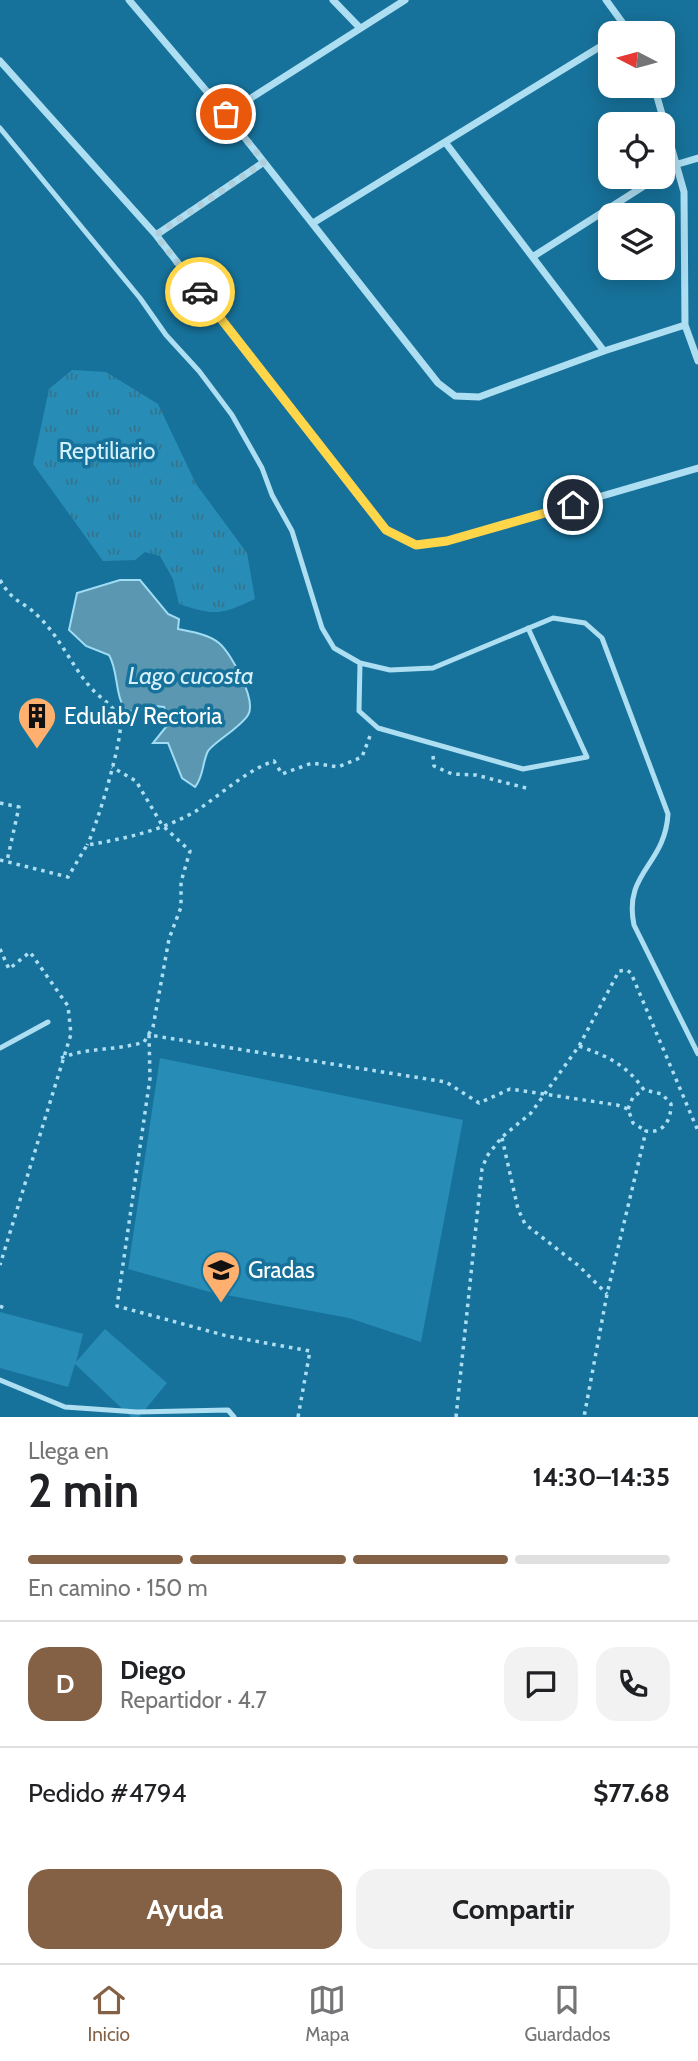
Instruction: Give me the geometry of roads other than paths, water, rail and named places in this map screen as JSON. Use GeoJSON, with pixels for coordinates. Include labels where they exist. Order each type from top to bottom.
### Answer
{"type":"FeatureCollection","features":[{"type":"Feature","properties":{"kind":"street"},"geometry":{"type":"LineString","coordinates":[[129,0],[226,114],[438,383],[455,396],[479,397],[604,351],[685,325]]}},
{"type":"Feature","properties":{"kind":"street"},"geometry":{"type":"LineString","coordinates":[[333,0],[360,28]]}},
{"type":"Feature","properties":{"kind":"street"},"geometry":{"type":"LineString","coordinates":[[226,114],[405,0]]}},
{"type":"Feature","properties":{"kind":"street"},"geometry":{"type":"LineString","coordinates":[[606,0],[620,21]]}},
{"type":"Feature","properties":{"kind":"street"},"geometry":{"type":"LineString","coordinates":[[313,223],[598,48]]}},
{"type":"Feature","properties":{"kind":"street"},"geometry":{"type":"LineString","coordinates":[[0,61],[156,235],[386,530],[416,545],[447,541],[698,468]]}},
{"type":"Feature","properties":{"kind":"street"},"geometry":{"type":"LineString","coordinates":[[658,98],[684,192],[685,325],[698,361]]}},
{"type":"Feature","properties":{"kind":"street"},"geometry":{"type":"LineString","coordinates":[[445,142],[604,351]]}},
{"type":"Feature","properties":{"kind":"street"},"geometry":{"type":"LineString","coordinates":[[675,166],[698,158]]}},
{"type":"Feature","properties":{"kind":"street"},"geometry":{"type":"LineString","coordinates":[[156,235],[264,162]]}},
{"type":"Feature","properties":{"kind":"street"},"geometry":{"type":"LineString","coordinates":[[534,256],[639,189]]}},
{"type":"Feature","properties":{"kind":"lane"},"geometry":{"type":"LineString","coordinates":[[0,128],[141,298],[166,335],[199,371],[232,415],[262,468],[272,495],[292,531],[322,628],[334,648],[360,663],[390,670],[433,668],[553,618],[585,623],[602,638],[668,814],[667,834],[660,850],[632,890],[632,916],[678,1018],[698,1054]]}},
{"type":"Feature","properties":{"kind":"lane"},"geometry":{"type":"LineString","coordinates":[[360,663],[359,711],[378,728],[523,769],[587,757],[528,628]]}},
{"type":"Feature","properties":{"kind":"lane"},"geometry":{"type":"LineString","coordinates":[[0,1048],[48,1022]]}},
{"type":"Feature","properties":{"kind":"lane"},"geometry":{"type":"LineString","coordinates":[[0,1380],[65,1407],[137,1412],[228,1410],[234,1417]]}},
{"type":"Feature","properties":{"kind":"water","name":"Lago cucosta"},"geometry":{"type":"Polygon","coordinates":[[[120,580],[140,580],[168,614],[179,619],[178,629],[205,635],[219,643],[236,667],[246,689],[250,708],[248,715],[208,751],[195,787],[182,778],[168,743],[153,743],[170,722],[164,707],[154,706],[147,711],[142,709],[127,712],[120,699],[109,655],[86,646],[69,630],[77,593],[120,580]]]}},
{"type":"Feature","properties":{"kind":"place","name":"Edulab/ Rectoria"},"geometry":{"type":"Point","coordinates":[37,750]}},
{"type":"Feature","properties":{"kind":"place","name":"Gradas"},"geometry":{"type":"Point","coordinates":[221,1304]}},
{"type":"Feature","properties":{"kind":"park label","name":"Reptiliario"},"geometry":{"type":"Point","coordinates":[107,451]}}]}
